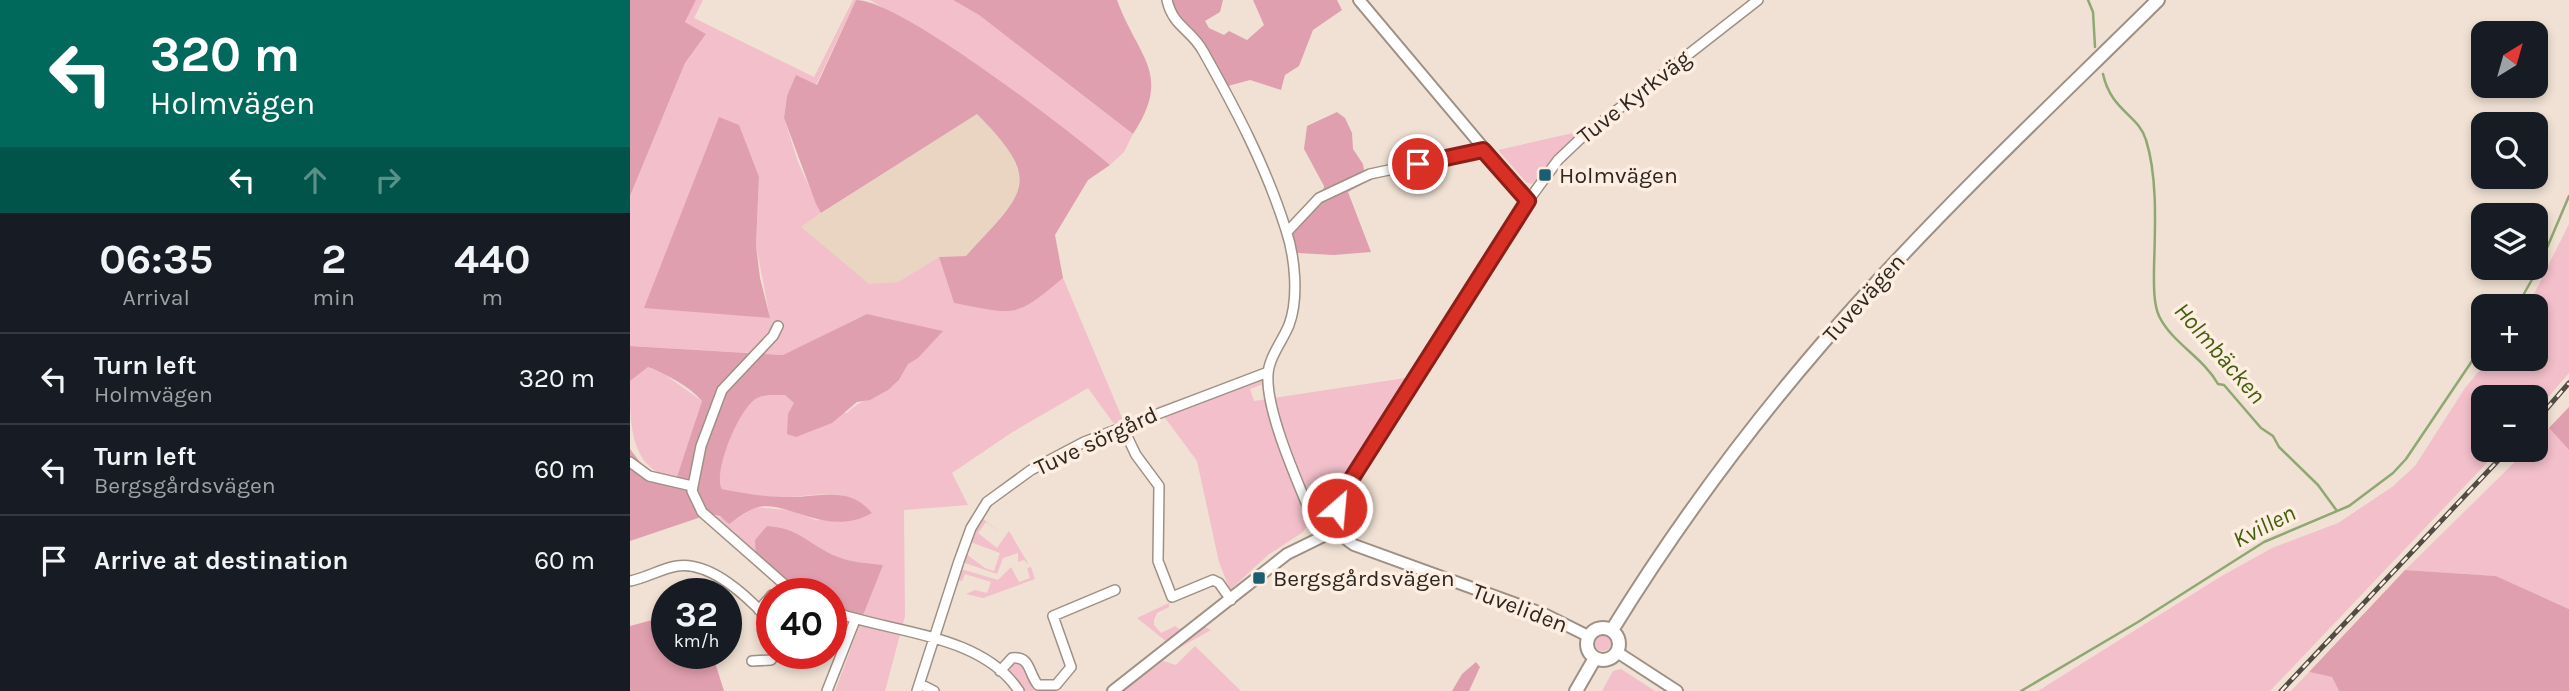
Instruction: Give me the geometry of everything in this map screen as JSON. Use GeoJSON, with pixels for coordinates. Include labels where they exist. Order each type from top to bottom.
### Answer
{"type":"FeatureCollection","features":[{"type":"Feature","properties":{"kind":"main road","name":"Tuvevägen"},"geometry":{"type":"LineString","coordinates":[[1612,630],[1703,493],[1805,363],[1907,251],[2158,0]]}},
{"type":"Feature","properties":{"kind":"main road"},"geometry":{"type":"LineString","coordinates":[[1598,628],[1612,630],[1619,640],[1617,652],[1607,660],[1595,658],[1587,648],[1588,636],[1598,628]]}},
{"type":"Feature","properties":{"kind":"main road"},"geometry":{"type":"LineString","coordinates":[[1576,691],[1595,658]]}},
{"type":"Feature","properties":{"kind":"street"},"geometry":{"type":"LineString","coordinates":[[1167,0],[1175,23],[1199,44],[1237,110],[1287,232],[1294,284],[1293,310],[1268,372],[1282,437],[1320,536]]}},
{"type":"Feature","properties":{"kind":"street"},"geometry":{"type":"LineString","coordinates":[[1359,0],[1528,201]]}},
{"type":"Feature","properties":{"kind":"street","name":"Tuve Kyrkväg"},"geometry":{"type":"LineString","coordinates":[[1338,529],[1336,511],[1343,492],[1528,201],[1558,160],[1580,139],[1758,0]]}},
{"type":"Feature","properties":{"kind":"street"},"geometry":{"type":"LineString","coordinates":[[1287,232],[1319,198],[1370,174],[1483,150]]}},
{"type":"Feature","properties":{"kind":"street"},"geometry":{"type":"LineString","coordinates":[[774,578],[702,512],[692,486],[711,413],[722,390],[773,336],[778,326]]}},
{"type":"Feature","properties":{"kind":"street","name":"Tuve sörgård"},"geometry":{"type":"LineString","coordinates":[[919,688],[971,528],[987,502],[1031,470],[1122,426],[1268,372]]}},
{"type":"Feature","properties":{"kind":"street"},"geometry":{"type":"LineString","coordinates":[[1122,426],[1136,455],[1159,486],[1161,495],[1157,553],[1172,597],[1213,580],[1219,583],[1231,600]]}},
{"type":"Feature","properties":{"kind":"street"},"geometry":{"type":"LineString","coordinates":[[630,462],[649,476],[692,486]]}},
{"type":"Feature","properties":{"kind":"street"},"geometry":{"type":"LineString","coordinates":[[1113,691],[1287,554],[1338,529]]}},
{"type":"Feature","properties":{"kind":"street","name":"Tuveliden"},"geometry":{"type":"LineString","coordinates":[[1338,529],[1354,545],[1544,614],[1588,636]]}},
{"type":"Feature","properties":{"kind":"street"},"geometry":{"type":"LineString","coordinates":[[630,581],[667,568],[691,566],[712,573],[756,608]]}},
{"type":"Feature","properties":{"kind":"street"},"geometry":{"type":"LineString","coordinates":[[1000,671],[1012,658],[1021,657],[1026,661],[1038,685],[1048,687],[1056,684],[1069,672],[1071,662],[1053,616],[1115,590]]}},
{"type":"Feature","properties":{"kind":"street"},"geometry":{"type":"LineString","coordinates":[[847,617],[937,637],[1000,671],[1019,691]]}},
{"type":"Feature","properties":{"kind":"street"},"geometry":{"type":"LineString","coordinates":[[827,691],[855,620]]}},
{"type":"Feature","properties":{"kind":"street"},"geometry":{"type":"LineString","coordinates":[[1617,652],[1677,691]]}},
{"type":"Feature","properties":{"kind":"street"},"geometry":{"type":"LineString","coordinates":[[919,688],[934,691]]}},
{"type":"Feature","properties":{"kind":"shaded area"},"geometry":{"type":"Polygon","coordinates":[[[630,0],[696,0],[685,22],[706,34],[685,63],[630,196],[630,0]]]}},
{"type":"Feature","properties":{"kind":"shaded area"},"geometry":{"type":"Polygon","coordinates":[[[696,0],[703,0],[694,18],[814,77],[853,0],[856,0],[816,85],[787,96],[784,118],[798,162],[821,213],[801,227],[869,284],[898,282],[939,257],[954,303],[974,307],[1003,311],[1024,307],[1063,278],[1123,420],[1114,424],[1088,388],[1011,433],[952,473],[968,505],[904,510],[905,616],[885,691],[835,691],[843,669],[847,669],[847,659],[882,565],[839,557],[795,533],[767,526],[756,556],[710,514],[734,521],[755,507],[788,510],[816,520],[872,513],[863,504],[843,495],[772,497],[722,489],[720,470],[728,443],[747,406],[760,397],[785,395],[795,403],[847,413],[898,381],[906,366],[942,331],[867,314],[784,355],[630,346],[630,196],[685,63],[706,34],[685,22],[696,0]],[[719,117],[770,318],[756,245],[759,177],[719,117]]]}},
{"type":"Feature","properties":{"kind":"shaded area"},"geometry":{"type":"Polygon","coordinates":[[[856,0],[878,6],[945,43],[1023,98],[1110,165],[1088,180],[1055,235],[1063,278],[1024,307],[1003,311],[954,303],[939,257],[966,256],[1013,202],[1019,187],[1019,173],[1012,156],[999,137],[977,114],[821,213],[816,204],[784,118],[787,96],[796,75],[817,85],[856,0]]]}},
{"type":"Feature","properties":{"kind":"shaded area"},"geometry":{"type":"Polygon","coordinates":[[[870,0],[953,0],[979,15],[1133,134],[1124,152],[1110,165],[989,75],[870,0]]]}},
{"type":"Feature","properties":{"kind":"shaded area"},"geometry":{"type":"Polygon","coordinates":[[[953,0],[1117,0],[1148,66],[1151,80],[1145,113],[1133,134],[979,15],[953,0]]]}},
{"type":"Feature","properties":{"kind":"shaded area"},"geometry":{"type":"Polygon","coordinates":[[[1171,0],[1223,0],[1220,12],[1205,21],[1209,28],[1224,35],[1229,31],[1247,40],[1264,25],[1253,0],[1337,0],[1342,10],[1313,30],[1299,66],[1285,75],[1281,90],[1250,80],[1228,86],[1205,45],[1180,23],[1171,0]]]}},
{"type":"Feature","properties":{"kind":"shaded area"},"geometry":{"type":"Polygon","coordinates":[[[1337,112],[1345,118],[1352,133],[1353,149],[1363,164],[1366,182],[1348,192],[1371,252],[1334,255],[1297,253],[1293,234],[1321,201],[1324,186],[1304,149],[1307,126],[1337,112]]]}},
{"type":"Feature","properties":{"kind":"shaded area"},"geometry":{"type":"Polygon","coordinates":[[[977,114],[1008,146],[1020,175],[1017,199],[966,256],[939,257],[898,282],[869,285],[800,227],[977,114]]]}},
{"type":"Feature","properties":{"kind":"shaded area"},"geometry":{"type":"Polygon","coordinates":[[[719,117],[739,125],[759,177],[756,245],[760,278],[770,318],[644,308],[719,117]]]}},
{"type":"Feature","properties":{"kind":"shaded area"},"geometry":{"type":"Polygon","coordinates":[[[1582,131],[1532,184],[1526,182],[1498,150],[1582,131]]]}},
{"type":"Feature","properties":{"kind":"shaded area"},"geometry":{"type":"Polygon","coordinates":[[[2569,224],[2569,373],[2548,397],[2548,385],[2471,385],[2471,462],[2488,462],[2270,691],[2038,691],[2220,577],[2272,548],[2338,523],[2392,487],[2415,466],[2465,388],[2479,371],[2548,371],[2548,294],[2534,294],[2541,280],[2548,280],[2548,266],[2569,224]]]}},
{"type":"Feature","properties":{"kind":"shaded area"},"geometry":{"type":"Polygon","coordinates":[[[867,314],[943,331],[918,358],[908,364],[899,380],[888,390],[870,400],[857,402],[832,423],[796,437],[787,434],[788,414],[794,403],[785,395],[757,398],[743,413],[729,440],[720,481],[722,489],[762,496],[843,495],[863,504],[872,513],[855,520],[838,522],[765,506],[750,510],[729,524],[720,516],[710,514],[630,541],[630,449],[646,470],[676,480],[702,401],[677,381],[648,367],[630,381],[630,346],[783,355],[867,314]]]}},
{"type":"Feature","properties":{"kind":"shaded area"},"geometry":{"type":"Polygon","coordinates":[[[647,367],[664,374],[702,401],[677,480],[661,475],[650,467],[641,456],[632,430],[630,381],[647,367]]]}},
{"type":"Feature","properties":{"kind":"shaded area"},"geometry":{"type":"Polygon","coordinates":[[[1262,370],[1266,383],[1250,389],[1254,401],[1412,377],[1330,523],[1311,520],[1303,532],[1268,555],[1230,590],[1219,562],[1197,461],[1157,407],[1262,370]]]}},
{"type":"Feature","properties":{"kind":"shaded area"},"geometry":{"type":"Polygon","coordinates":[[[2569,407],[2569,450],[2549,428],[2569,407]]]}},
{"type":"Feature","properties":{"kind":"shaded area"},"geometry":{"type":"Polygon","coordinates":[[[2548,429],[2569,450],[2569,609],[2496,576],[2405,570],[2515,462],[2548,462],[2548,429]]]}},
{"type":"Feature","properties":{"kind":"shaded area"},"geometry":{"type":"Polygon","coordinates":[[[982,518],[1000,532],[986,522],[978,533],[997,548],[1009,531],[1029,565],[1024,560],[1018,562],[1018,553],[1003,558],[997,574],[965,563],[966,554],[985,568],[994,571],[1000,553],[973,543],[971,539],[982,518]]]}},
{"type":"Feature","properties":{"kind":"shaded area"},"geometry":{"type":"Polygon","coordinates":[[[767,526],[778,527],[795,533],[839,557],[883,565],[862,618],[847,613],[847,578],[781,578],[756,556],[755,540],[767,526]]]}},
{"type":"Feature","properties":{"kind":"shaded area"},"geometry":{"type":"Polygon","coordinates":[[[1011,567],[1019,582],[1030,578],[1027,568],[1031,567],[1035,579],[983,598],[966,594],[975,590],[987,593],[991,582],[965,574],[962,581],[958,580],[961,569],[998,580],[1011,567]]]}},
{"type":"Feature","properties":{"kind":"shaded area"},"geometry":{"type":"Polygon","coordinates":[[[2405,570],[2496,576],[2569,609],[2569,691],[2339,691],[2332,677],[2309,672],[2405,570]]]}},
{"type":"Feature","properties":{"kind":"shaded area"},"geometry":{"type":"Polygon","coordinates":[[[1169,603],[1169,607],[1157,613],[1154,625],[1161,633],[1175,626],[1179,629],[1186,627],[1167,642],[1137,618],[1169,603]]]}},
{"type":"Feature","properties":{"kind":"shaded area"},"geometry":{"type":"Polygon","coordinates":[[[651,620],[651,669],[717,669],[724,691],[630,691],[630,626],[651,620]]]}},
{"type":"Feature","properties":{"kind":"shaded area"},"geometry":{"type":"Polygon","coordinates":[[[1204,626],[1211,630],[1170,653],[1170,652],[1204,626]]]}},
{"type":"Feature","properties":{"kind":"shaded area"},"geometry":{"type":"Polygon","coordinates":[[[1603,635],[1611,643],[1603,651],[1595,643],[1603,635]]]}},
{"type":"Feature","properties":{"kind":"shaded area"},"geometry":{"type":"Polygon","coordinates":[[[1195,646],[1241,691],[1123,691],[1163,661],[1176,665],[1195,646]]]}},
{"type":"Feature","properties":{"kind":"shaded area"},"geometry":{"type":"Polygon","coordinates":[[[1013,661],[1023,663],[1033,684],[1045,691],[1025,691],[1009,673],[1013,661]]]}},
{"type":"Feature","properties":{"kind":"shaded area"},"geometry":{"type":"Polygon","coordinates":[[[1476,662],[1480,667],[1469,691],[1452,691],[1462,674],[1476,662]]]}},
{"type":"Feature","properties":{"kind":"shaded area"},"geometry":{"type":"Polygon","coordinates":[[[1621,669],[1655,691],[1602,691],[1613,671],[1621,669]]]}},
{"type":"Feature","properties":{"kind":"shaded area"},"geometry":{"type":"Polygon","coordinates":[[[2309,672],[2332,677],[2339,691],[2291,691],[2309,672]]]}},
{"type":"Feature","properties":{"kind":"waterway","name":"Holmbäcken"},"geometry":{"type":"LineString","coordinates":[[2088,0],[2093,12],[2095,47]]}},
{"type":"Feature","properties":{"kind":"waterway","name":"Holmbäcken"},"geometry":{"type":"LineString","coordinates":[[2103,74],[2118,105],[2142,132],[2150,155],[2155,204],[2154,292],[2159,316],[2218,384],[2224,385],[2261,428],[2273,436],[2279,447],[2318,485],[2337,511]]}},
{"type":"Feature","properties":{"kind":"waterway","name":"Kvillen"},"geometry":{"type":"LineString","coordinates":[[2524,294],[2538,269],[2569,196]]}},
{"type":"Feature","properties":{"kind":"waterway","name":"Kvillen"},"geometry":{"type":"LineString","coordinates":[[2021,691],[2138,622],[2264,542],[2349,506],[2393,473],[2406,459],[2471,362]]}},
{"type":"Feature","properties":{"kind":"railway"},"geometry":{"type":"LineString","coordinates":[[2548,407],[2569,383]]}},
{"type":"Feature","properties":{"kind":"railway"},"geometry":{"type":"LineString","coordinates":[[2281,691],[2497,462]]}},
{"type":"Feature","properties":{"kind":"place","name":"Holmvägen"},"geometry":{"type":"Point","coordinates":[1545,175]}},
{"type":"Feature","properties":{"kind":"place","name":"Bergsgårdsvägen"},"geometry":{"type":"Point","coordinates":[1259,578]}},
{"type":"Feature","properties":{"kind":"route"},"geometry":{"type":"LineString","coordinates":[[1337,508],[1343,492],[1528,201],[1483,150],[1418,164]]}}]}
